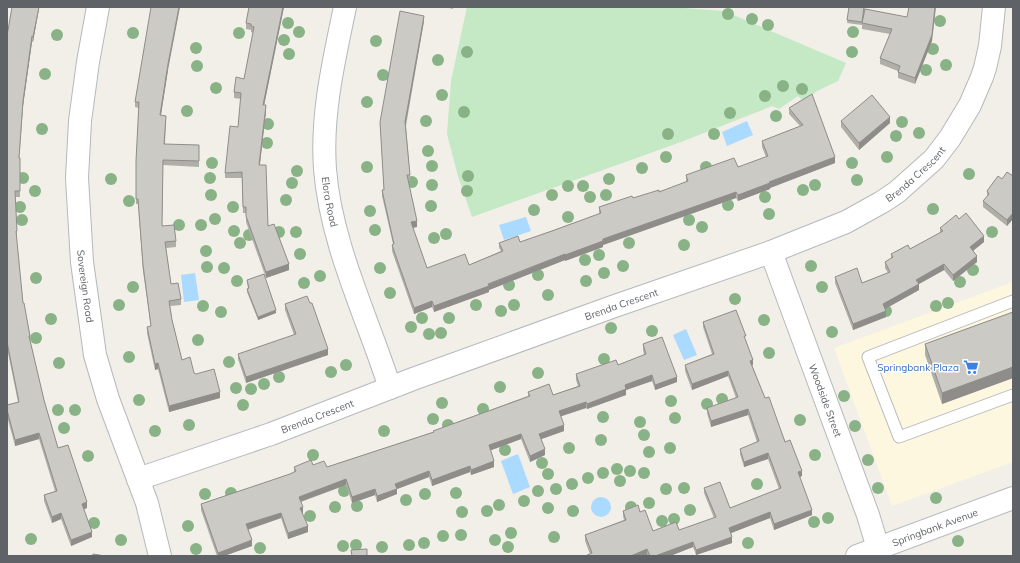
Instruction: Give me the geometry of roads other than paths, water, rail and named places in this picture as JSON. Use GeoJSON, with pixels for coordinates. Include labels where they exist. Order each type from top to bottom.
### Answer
{"type":"FeatureCollection","features":[{"type":"Feature","properties":{"kind":"street","name":"Sovereign Road"},"geometry":{"type":"LineString","coordinates":[[98,7],[87,64],[80,121],[77,178],[80,239],[86,293],[95,355],[108,399],[147,503],[160,556]]}},
{"type":"Feature","properties":{"kind":"street","name":"Elora Road"},"geometry":{"type":"LineString","coordinates":[[345,7],[331,74],[326,122],[325,168],[331,210],[337,234],[390,388]]}},
{"type":"Feature","properties":{"kind":"street","name":"Brenda Crescent"},"geometry":{"type":"LineString","coordinates":[[138,479],[270,434],[612,306],[771,252],[844,223],[897,192],[934,159],[950,138],[970,105],[982,77],[990,46],[994,7]]}},
{"type":"Feature","properties":{"kind":"street","name":"Woodside Street"},"geometry":{"type":"LineString","coordinates":[[771,252],[868,515],[878,548]]}},
{"type":"Feature","properties":{"kind":"street","name":"Springbank Avenue"},"geometry":{"type":"LineString","coordinates":[[857,556],[1013,498]]}},
{"type":"Feature","properties":{"kind":"lane"},"geometry":{"type":"LineString","coordinates":[[1013,300],[868,357],[899,437],[1013,395]]}},
{"type":"Feature","properties":{"kind":"water"},"geometry":{"type":"Polygon","coordinates":[[[747,121],[753,135],[727,146],[722,132],[747,121]]]}},
{"type":"Feature","properties":{"kind":"water"},"geometry":{"type":"Polygon","coordinates":[[[526,217],[531,231],[504,240],[499,225],[526,217]]]}},
{"type":"Feature","properties":{"kind":"water"},"geometry":{"type":"Polygon","coordinates":[[[195,273],[199,300],[184,302],[181,275],[195,273]]]}},
{"type":"Feature","properties":{"kind":"water"},"geometry":{"type":"Polygon","coordinates":[[[686,329],[697,355],[684,360],[673,335],[686,329]]]}},
{"type":"Feature","properties":{"kind":"water"},"geometry":{"type":"Polygon","coordinates":[[[518,454],[530,487],[513,494],[501,461],[518,454]]]}},
{"type":"Feature","properties":{"kind":"water"},"geometry":{"type":"Polygon","coordinates":[[[601,497],[608,500],[611,507],[608,514],[601,517],[594,514],[591,507],[594,500],[601,497]]]}},
{"type":"Feature","properties":{"kind":"place","name":"Springbank Plaza"},"geometry":{"type":"Point","coordinates":[971,367]}}]}
